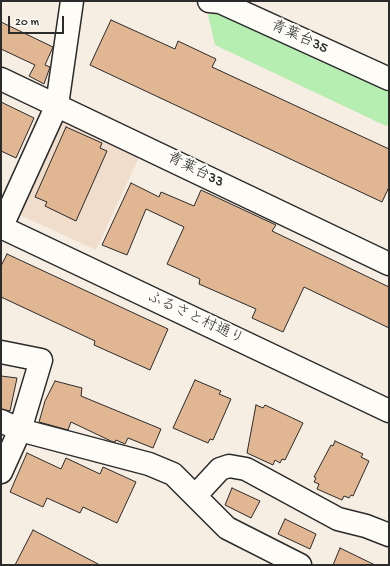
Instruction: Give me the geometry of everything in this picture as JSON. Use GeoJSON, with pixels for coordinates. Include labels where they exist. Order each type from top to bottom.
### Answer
{"type":"FeatureCollection","features":[{"type":"Feature","properties":{"kind":"street"},"geometry":{"type":"LineString","coordinates":[[1,228],[57,105],[72,1]]}},
{"type":"Feature","properties":{"kind":"street","name":"青葉台35"},"geometry":{"type":"LineString","coordinates":[[209,1],[220,2],[389,79]]}},
{"type":"Feature","properties":{"kind":"street","name":"青葉台33"},"geometry":{"type":"LineString","coordinates":[[1,78],[387,257]]}},
{"type":"Feature","properties":{"kind":"street","name":"ふるさと村通り"},"geometry":{"type":"LineString","coordinates":[[1,228],[389,411]]}},
{"type":"Feature","properties":{"kind":"street"},"geometry":{"type":"LineString","coordinates":[[1,352],[41,360],[10,426],[1,472]]}},
{"type":"Feature","properties":{"kind":"street"},"geometry":{"type":"LineString","coordinates":[[10,426],[149,464],[173,474],[196,495],[227,528],[300,565]]}},
{"type":"Feature","properties":{"kind":"street"},"geometry":{"type":"LineString","coordinates":[[196,495],[220,469],[229,466],[246,469],[338,519],[366,526],[389,535]]}},
{"type":"Feature","properties":{"kind":"shaded area"},"geometry":{"type":"Polygon","coordinates":[[[59,120],[72,121],[140,155],[96,250],[20,215],[17,211],[59,120]]]}},
{"type":"Feature","properties":{"kind":"green space"},"geometry":{"type":"Polygon","coordinates":[[[220,10],[387,87],[389,92],[389,124],[386,126],[215,45],[208,15],[220,10]]]}},
{"type":"Feature","properties":{"kind":"building"},"geometry":{"type":"Polygon","coordinates":[[[111,20],[175,49],[178,41],[216,59],[212,67],[389,149],[389,187],[382,202],[90,65],[111,20]]]}},
{"type":"Feature","properties":{"kind":"building"},"geometry":{"type":"Polygon","coordinates":[[[1,22],[53,47],[45,65],[50,67],[44,84],[29,76],[35,65],[1,49],[1,22]]]}},
{"type":"Feature","properties":{"kind":"building"},"geometry":{"type":"Polygon","coordinates":[[[1,102],[34,118],[16,158],[1,151],[1,102]]]}},
{"type":"Feature","properties":{"kind":"building"},"geometry":{"type":"Polygon","coordinates":[[[66,127],[102,143],[100,148],[107,151],[76,221],[45,206],[47,202],[35,197],[66,127]]]}},
{"type":"Feature","properties":{"kind":"building"},"geometry":{"type":"Polygon","coordinates":[[[131,183],[159,197],[161,192],[194,206],[201,190],[276,225],[272,231],[389,287],[389,328],[304,287],[283,332],[252,318],[256,309],[199,284],[200,279],[167,264],[184,227],[146,209],[127,255],[102,245],[131,183]]]}},
{"type":"Feature","properties":{"kind":"building"},"geometry":{"type":"Polygon","coordinates":[[[7,254],[168,329],[150,370],[94,345],[95,341],[1,297],[1,266],[7,254]]]}},
{"type":"Feature","properties":{"kind":"building"},"geometry":{"type":"Polygon","coordinates":[[[1,376],[17,378],[10,411],[1,409],[1,376]]]}},
{"type":"Feature","properties":{"kind":"building"},"geometry":{"type":"Polygon","coordinates":[[[195,380],[221,391],[219,394],[231,399],[213,440],[210,439],[208,443],[173,428],[195,380]]]}},
{"type":"Feature","properties":{"kind":"building"},"geometry":{"type":"Polygon","coordinates":[[[55,381],[82,388],[81,396],[161,429],[153,448],[128,438],[125,444],[116,440],[113,442],[71,422],[68,430],[39,422],[45,401],[55,381]]]}},
{"type":"Feature","properties":{"kind":"building"},"geometry":{"type":"Polygon","coordinates":[[[256,405],[263,408],[265,405],[303,423],[285,460],[282,459],[280,463],[275,460],[273,465],[247,453],[256,405]]]}},
{"type":"Feature","properties":{"kind":"building"},"geometry":{"type":"Polygon","coordinates":[[[335,441],[363,454],[361,457],[369,461],[353,496],[351,495],[349,498],[344,496],[342,500],[317,489],[319,484],[314,482],[316,478],[314,477],[331,445],[333,446],[335,441]]]}},
{"type":"Feature","properties":{"kind":"building"},"geometry":{"type":"Polygon","coordinates":[[[27,453],[61,469],[66,458],[100,474],[103,467],[136,482],[117,523],[83,507],[80,513],[47,498],[43,507],[10,492],[27,453]]]}},
{"type":"Feature","properties":{"kind":"building"},"geometry":{"type":"Polygon","coordinates":[[[232,488],[260,501],[251,518],[225,505],[232,488]]]}},
{"type":"Feature","properties":{"kind":"building"},"geometry":{"type":"Polygon","coordinates":[[[285,519],[316,534],[310,549],[278,534],[285,519]]]}},
{"type":"Feature","properties":{"kind":"building"},"geometry":{"type":"Polygon","coordinates":[[[33,530],[100,565],[15,565],[33,530]]]}},
{"type":"Feature","properties":{"kind":"building"},"geometry":{"type":"Polygon","coordinates":[[[340,548],[375,565],[333,565],[340,548]]]}}]}
